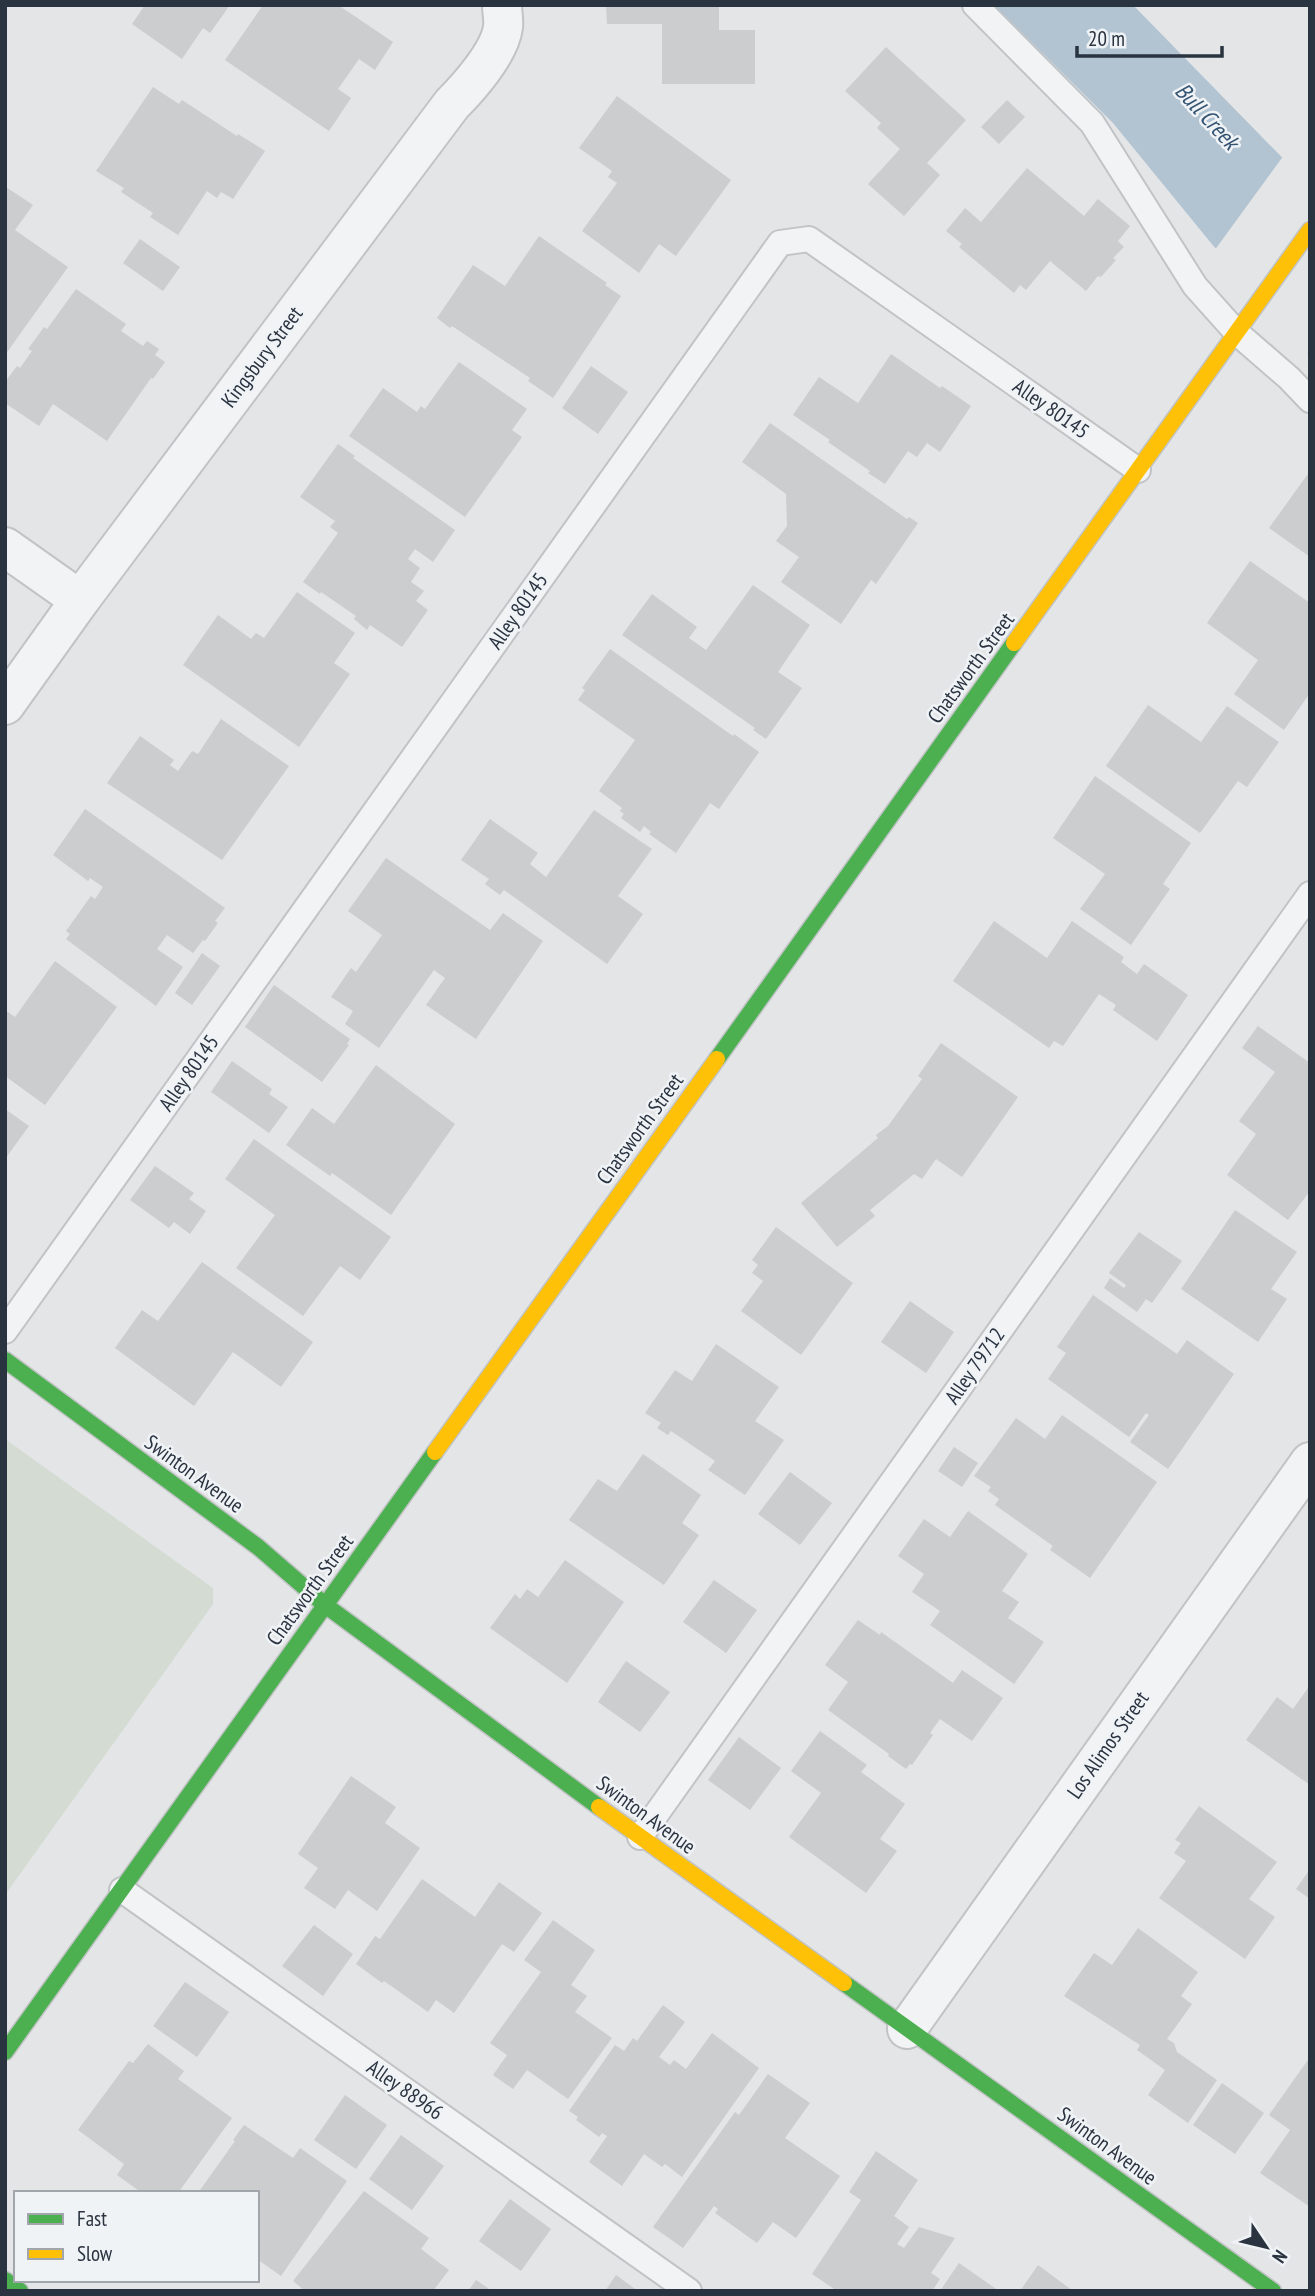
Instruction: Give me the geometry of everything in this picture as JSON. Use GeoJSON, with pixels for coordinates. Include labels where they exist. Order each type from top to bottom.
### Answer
{"type":"FeatureCollection","features":[{"type":"Feature","properties":{"kind":"main road","name":"Chatsworth Street"},"geometry":{"type":"LineString","coordinates":[[5,2052],[1310,230]]}},
{"type":"Feature","properties":{"kind":"main road","name":"Swinton Avenue"},"geometry":{"type":"LineString","coordinates":[[5,1360],[258,1547],[325,1605],[640,1837],[1273,2291]]}},
{"type":"Feature","properties":{"kind":"main road"},"geometry":{"type":"LineString","coordinates":[[5,2280],[20,2291]]}},
{"type":"Feature","properties":{"kind":"street","name":"Kingsbury Street"},"geometry":{"type":"LineString","coordinates":[[5,705],[80,600],[452,104],[488,62],[503,29],[502,5]]}},
{"type":"Feature","properties":{"kind":"street"},"geometry":{"type":"LineString","coordinates":[[5,547],[80,600]]}},
{"type":"Feature","properties":{"kind":"street","name":"Los Alimos Street"},"geometry":{"type":"LineString","coordinates":[[907,2029],[1310,1462]]}},
{"type":"Feature","properties":{"kind":"lane"},"geometry":{"type":"LineString","coordinates":[[975,5],[1092,123],[1195,286],[1237,332],[1310,400]]}},
{"type":"Feature","properties":{"kind":"lane","name":"Alley 80145"},"geometry":{"type":"LineString","coordinates":[[5,1331],[780,243],[809,239],[1138,470]]}},
{"type":"Feature","properties":{"kind":"lane","name":"Alley 79712"},"geometry":{"type":"LineString","coordinates":[[640,1837],[1310,894]]}},
{"type":"Feature","properties":{"kind":"lane","name":"Alley 88966"},"geometry":{"type":"LineString","coordinates":[[122,1890],[689,2291]]}},
{"type":"Feature","properties":{"kind":"shaded area"},"geometry":{"type":"Polygon","coordinates":[[[5,1439],[213,1588],[213,1604],[5,1895],[5,1439]]]}},
{"type":"Feature","properties":{"kind":"water","name":"Bull Creek"},"geometry":{"type":"Polygon","coordinates":[[[994,5],[1133,5],[1310,186],[1310,357],[1211,243],[1113,123],[994,5]]]}},
{"type":"Feature","properties":{"kind":"pier"},"geometry":{"type":"Polygon","coordinates":[[[1284,155],[1310,181],[1310,350],[1305,357],[1214,251],[1284,155]]]}},
{"type":"Feature","properties":{"kind":"building"},"geometry":{"type":"Polygon","coordinates":[[[145,5],[230,5],[210,33],[203,28],[182,59],[132,24],[145,5]]]}},
{"type":"Feature","properties":{"kind":"building"},"geometry":{"type":"Polygon","coordinates":[[[263,5],[338,5],[393,42],[375,70],[359,59],[338,89],[351,98],[329,131],[225,60],[263,5]]]}},
{"type":"Feature","properties":{"kind":"building"},"geometry":{"type":"Polygon","coordinates":[[[606,5],[719,5],[719,30],[755,30],[755,84],[662,84],[662,24],[607,24],[606,5]]]}},
{"type":"Feature","properties":{"kind":"building"},"geometry":{"type":"Polygon","coordinates":[[[886,47],[966,120],[927,163],[940,175],[904,216],[868,184],[900,149],[877,128],[881,123],[845,91],[886,47]]]}},
{"type":"Feature","properties":{"kind":"building"},"geometry":{"type":"Polygon","coordinates":[[[153,87],[179,104],[182,100],[265,151],[233,199],[221,192],[217,198],[207,191],[178,235],[150,217],[153,213],[121,192],[124,188],[96,171],[153,87]]]}},
{"type":"Feature","properties":{"kind":"building"},"geometry":{"type":"Polygon","coordinates":[[[617,96],[731,180],[676,256],[659,244],[639,273],[582,231],[617,183],[608,177],[612,171],[579,148],[617,96]]]}},
{"type":"Feature","properties":{"kind":"building"},"geometry":{"type":"Polygon","coordinates":[[[1007,100],[1025,117],[999,144],[981,127],[1007,100]]]}},
{"type":"Feature","properties":{"kind":"building"},"geometry":{"type":"Polygon","coordinates":[[[1027,168],[1084,216],[1098,199],[1130,226],[1118,241],[1124,247],[1113,258],[1116,260],[1086,291],[1050,261],[1026,290],[1020,285],[1014,293],[959,247],[962,244],[946,231],[965,208],[981,222],[1027,168]]]}},
{"type":"Feature","properties":{"kind":"building"},"geometry":{"type":"Polygon","coordinates":[[[6,187],[33,205],[15,230],[68,267],[5,355],[6,187]]]}},
{"type":"Feature","properties":{"kind":"building"},"geometry":{"type":"Polygon","coordinates":[[[539,236],[607,283],[605,285],[621,296],[553,398],[528,381],[530,378],[437,318],[473,265],[505,286],[539,236]]]}},
{"type":"Feature","properties":{"kind":"building"},"geometry":{"type":"Polygon","coordinates":[[[140,239],[180,267],[163,291],[123,263],[140,239]]]}},
{"type":"Feature","properties":{"kind":"building"},"geometry":{"type":"Polygon","coordinates":[[[76,289],[126,324],[121,331],[143,346],[147,341],[159,349],[155,355],[165,362],[107,441],[53,404],[39,426],[5,403],[5,382],[17,366],[20,368],[32,351],[28,349],[44,327],[47,329],[76,289]]]}},
{"type":"Feature","properties":{"kind":"building"},"geometry":{"type":"Polygon","coordinates":[[[891,354],[971,406],[940,452],[927,443],[917,457],[908,451],[885,484],[828,442],[830,440],[793,415],[819,377],[858,403],[891,354]]]}},
{"type":"Feature","properties":{"kind":"building"},"geometry":{"type":"Polygon","coordinates":[[[459,362],[527,409],[512,430],[522,437],[465,517],[349,436],[383,388],[417,412],[421,406],[425,409],[459,362]]]}},
{"type":"Feature","properties":{"kind":"building"},"geometry":{"type":"Polygon","coordinates":[[[591,366],[628,392],[598,434],[562,408],[591,366]]]}},
{"type":"Feature","properties":{"kind":"building"},"geometry":{"type":"Polygon","coordinates":[[[770,423],[907,519],[909,517],[918,523],[876,584],[871,580],[841,624],[781,582],[799,557],[776,541],[787,526],[786,494],[742,462],[770,423]]]}},
{"type":"Feature","properties":{"kind":"building"},"geometry":{"type":"Polygon","coordinates":[[[338,444],[355,456],[353,458],[455,530],[433,562],[415,549],[408,559],[420,568],[411,582],[424,591],[416,601],[428,610],[402,647],[370,625],[367,630],[354,619],[356,616],[303,582],[338,533],[330,527],[335,521],[300,497],[338,444]]]}},
{"type":"Feature","properties":{"kind":"building"},"geometry":{"type":"Polygon","coordinates":[[[1310,471],[1310,557],[1269,528],[1310,471]]]}},
{"type":"Feature","properties":{"kind":"building"},"geometry":{"type":"Polygon","coordinates":[[[1250,561],[1310,603],[1310,693],[1284,730],[1234,694],[1258,660],[1207,623],[1250,561]]]}},
{"type":"Feature","properties":{"kind":"building"},"geometry":{"type":"Polygon","coordinates":[[[753,585],[810,625],[778,672],[802,688],[766,739],[753,730],[755,728],[622,635],[652,594],[697,627],[689,638],[706,650],[753,585]]]}},
{"type":"Feature","properties":{"kind":"building"},"geometry":{"type":"Polygon","coordinates":[[[297,592],[355,633],[334,663],[350,674],[299,747],[183,665],[218,615],[251,639],[256,633],[264,638],[297,592]]]}},
{"type":"Feature","properties":{"kind":"building"},"geometry":{"type":"Polygon","coordinates":[[[610,649],[759,752],[719,809],[710,803],[676,853],[649,834],[651,832],[644,826],[640,832],[621,818],[624,814],[620,811],[622,808],[599,791],[635,740],[578,700],[585,690],[582,688],[610,649]]]}},
{"type":"Feature","properties":{"kind":"building"},"geometry":{"type":"Polygon","coordinates":[[[1148,705],[1201,742],[1227,706],[1279,742],[1247,787],[1238,781],[1200,833],[1106,766],[1148,705]]]}},
{"type":"Feature","properties":{"kind":"building"},"geometry":{"type":"Polygon","coordinates":[[[221,719],[289,766],[222,860],[107,783],[140,736],[174,760],[170,765],[178,771],[192,751],[198,754],[221,719]]]}},
{"type":"Feature","properties":{"kind":"building"},"geometry":{"type":"Polygon","coordinates":[[[1095,776],[1191,843],[1163,884],[1170,889],[1131,945],[1080,909],[1105,874],[1053,838],[1095,776]]]}},
{"type":"Feature","properties":{"kind":"building"},"geometry":{"type":"Polygon","coordinates":[[[85,809],[225,908],[215,921],[218,923],[193,953],[167,935],[157,949],[183,967],[156,1006],[66,939],[70,934],[66,931],[91,896],[95,899],[103,887],[90,878],[88,881],[53,855],[85,809]]]}},
{"type":"Feature","properties":{"kind":"building"},"geometry":{"type":"Polygon","coordinates":[[[594,810],[652,849],[618,896],[643,914],[607,964],[504,890],[500,895],[485,884],[489,879],[461,860],[490,819],[538,853],[530,864],[546,877],[594,810]]]}},
{"type":"Feature","properties":{"kind":"building"},"geometry":{"type":"Polygon","coordinates":[[[386,858],[490,930],[503,913],[543,941],[476,1039],[426,1005],[445,978],[434,970],[379,1048],[345,1024],[353,1011],[331,997],[351,968],[356,972],[382,935],[348,911],[386,858]]]}},
{"type":"Feature","properties":{"kind":"building"},"geometry":{"type":"Polygon","coordinates":[[[994,921],[1047,958],[1072,921],[1124,957],[1121,962],[1137,974],[1144,964],[1188,995],[1157,1041],[1113,1010],[1116,1005],[1099,994],[1063,1046],[1054,1041],[1049,1048],[953,981],[994,921]]]}},
{"type":"Feature","properties":{"kind":"building"},"geometry":{"type":"Polygon","coordinates":[[[202,953],[220,966],[192,1005],[175,993],[202,953]]]}},
{"type":"Feature","properties":{"kind":"building"},"geometry":{"type":"Polygon","coordinates":[[[55,961],[117,1007],[45,1105],[5,1076],[5,1010],[15,1017],[55,961]]]}},
{"type":"Feature","properties":{"kind":"building"},"geometry":{"type":"Polygon","coordinates":[[[274,985],[350,1039],[347,1044],[349,1045],[322,1082],[245,1027],[274,985]]]}},
{"type":"Feature","properties":{"kind":"building"},"geometry":{"type":"Polygon","coordinates":[[[1258,1026],[1310,1063],[1310,1191],[1288,1220],[1227,1175],[1256,1134],[1239,1121],[1275,1072],[1242,1048],[1258,1026]]]}},
{"type":"Feature","properties":{"kind":"building"},"geometry":{"type":"Polygon","coordinates":[[[941,1043],[1018,1097],[962,1177],[936,1159],[922,1179],[914,1174],[870,1210],[875,1216],[837,1247],[801,1203],[878,1138],[876,1135],[888,1126],[922,1079],[918,1076],[941,1043]]]}},
{"type":"Feature","properties":{"kind":"building"},"geometry":{"type":"Polygon","coordinates":[[[232,1061],[272,1089],[269,1094],[288,1107],[269,1133],[211,1092],[232,1061]]]}},
{"type":"Feature","properties":{"kind":"building"},"geometry":{"type":"Polygon","coordinates":[[[376,1065],[455,1124],[391,1215],[332,1173],[330,1176],[286,1145],[312,1108],[334,1124],[376,1065]]]}},
{"type":"Feature","properties":{"kind":"building"},"geometry":{"type":"Polygon","coordinates":[[[5,1109],[29,1126],[5,1159],[5,1109]]]}},
{"type":"Feature","properties":{"kind":"building"},"geometry":{"type":"Polygon","coordinates":[[[254,1139],[391,1237],[360,1280],[340,1266],[303,1316],[236,1268],[275,1215],[225,1179],[254,1139]]]}},
{"type":"Feature","properties":{"kind":"building"},"geometry":{"type":"Polygon","coordinates":[[[155,1166],[194,1193],[189,1199],[206,1211],[190,1234],[174,1222],[169,1228],[130,1200],[155,1166]]]}},
{"type":"Feature","properties":{"kind":"building"},"geometry":{"type":"Polygon","coordinates":[[[1235,1210],[1297,1252],[1271,1289],[1287,1299],[1258,1342],[1181,1289],[1235,1210]]]}},
{"type":"Feature","properties":{"kind":"building"},"geometry":{"type":"Polygon","coordinates":[[[776,1227],[853,1283],[801,1355],[741,1311],[763,1281],[752,1273],[758,1265],[752,1260],[776,1227]]]}},
{"type":"Feature","properties":{"kind":"building"},"geometry":{"type":"Polygon","coordinates":[[[1139,1232],[1182,1261],[1152,1303],[1146,1299],[1137,1312],[1104,1288],[1110,1278],[1124,1288],[1126,1285],[1109,1273],[1139,1232]]]}},
{"type":"Feature","properties":{"kind":"building"},"geometry":{"type":"Polygon","coordinates":[[[202,1262],[313,1342],[281,1387],[233,1352],[194,1406],[115,1348],[142,1310],[158,1321],[202,1262]]]}},
{"type":"Feature","properties":{"kind":"building"},"geometry":{"type":"Polygon","coordinates":[[[1093,1295],[1177,1354],[1187,1340],[1234,1374],[1168,1469],[1130,1442],[1149,1415],[1146,1413],[1129,1437],[1048,1379],[1066,1353],[1057,1347],[1093,1295]]]}},
{"type":"Feature","properties":{"kind":"building"},"geometry":{"type":"Polygon","coordinates":[[[910,1301],[954,1332],[926,1373],[881,1342],[910,1301]]]}},
{"type":"Feature","properties":{"kind":"building"},"geometry":{"type":"Polygon","coordinates":[[[716,1344],[779,1387],[755,1421],[784,1440],[745,1495],[708,1470],[715,1461],[671,1431],[668,1435],[657,1428],[661,1423],[645,1413],[675,1370],[692,1381],[716,1344]]]}},
{"type":"Feature","properties":{"kind":"building"},"geometry":{"type":"Polygon","coordinates":[[[1062,1415],[1157,1482],[1090,1578],[1050,1550],[1053,1546],[995,1505],[999,1499],[988,1491],[991,1487],[974,1476],[1016,1418],[1045,1439],[1062,1415]]]}},
{"type":"Feature","properties":{"kind":"building"},"geometry":{"type":"Polygon","coordinates":[[[954,1447],[978,1463],[962,1487],[938,1471],[954,1447]]]}},
{"type":"Feature","properties":{"kind":"building"},"geometry":{"type":"Polygon","coordinates":[[[643,1454],[701,1495],[682,1523],[699,1535],[664,1585],[569,1520],[598,1479],[617,1491],[643,1454]]]}},
{"type":"Feature","properties":{"kind":"building"},"geometry":{"type":"Polygon","coordinates":[[[790,1472],[832,1503],[800,1545],[758,1514],[790,1472]]]}},
{"type":"Feature","properties":{"kind":"building"},"geometry":{"type":"Polygon","coordinates":[[[968,1511],[1028,1554],[1002,1591],[1019,1602],[1008,1618],[1044,1642],[1014,1684],[930,1625],[940,1611],[912,1592],[924,1574],[898,1556],[924,1519],[950,1537],[968,1511]]]}},
{"type":"Feature","properties":{"kind":"building"},"geometry":{"type":"Polygon","coordinates":[[[565,1560],[624,1602],[567,1683],[490,1628],[515,1594],[520,1599],[527,1589],[538,1597],[565,1560]]]}},
{"type":"Feature","properties":{"kind":"building"},"geometry":{"type":"Polygon","coordinates":[[[714,1580],[757,1610],[726,1653],[683,1622],[714,1580]]]}},
{"type":"Feature","properties":{"kind":"building"},"geometry":{"type":"Polygon","coordinates":[[[858,1620],[880,1635],[881,1632],[953,1683],[962,1670],[1003,1698],[972,1741],[940,1719],[930,1733],[933,1735],[912,1765],[906,1769],[828,1710],[848,1682],[825,1665],[858,1620]]]}},
{"type":"Feature","properties":{"kind":"building"},"geometry":{"type":"Polygon","coordinates":[[[626,1661],[670,1692],[640,1732],[598,1702],[626,1661]]]}},
{"type":"Feature","properties":{"kind":"building"},"geometry":{"type":"Polygon","coordinates":[[[1310,1685],[1310,1785],[1246,1740],[1277,1697],[1293,1709],[1310,1685]]]}},
{"type":"Feature","properties":{"kind":"building"},"geometry":{"type":"Polygon","coordinates":[[[820,1731],[867,1765],[861,1772],[905,1804],[880,1839],[897,1851],[866,1893],[789,1837],[821,1793],[791,1771],[820,1731]]]}},
{"type":"Feature","properties":{"kind":"building"},"geometry":{"type":"Polygon","coordinates":[[[739,1737],[781,1768],[750,1810],[708,1780],[739,1737]]]}},
{"type":"Feature","properties":{"kind":"building"},"geometry":{"type":"Polygon","coordinates":[[[351,1776],[396,1807],[385,1823],[420,1848],[377,1911],[348,1890],[335,1909],[304,1888],[318,1868],[298,1854],[351,1776]]]}},
{"type":"Feature","properties":{"kind":"building"},"geometry":{"type":"Polygon","coordinates":[[[1199,1806],[1277,1862],[1249,1899],[1275,1917],[1245,1959],[1159,1898],[1186,1861],[1174,1853],[1181,1843],[1175,1840],[1199,1806]]]}},
{"type":"Feature","properties":{"kind":"building"},"geometry":{"type":"Polygon","coordinates":[[[1310,1869],[1310,1899],[1296,1889],[1310,1869]]]}},
{"type":"Feature","properties":{"kind":"building"},"geometry":{"type":"Polygon","coordinates":[[[422,1879],[475,1917],[499,1882],[542,1913],[514,1952],[502,1944],[454,2013],[436,2000],[428,2012],[356,1964],[375,1936],[380,1939],[422,1879]]]}},
{"type":"Feature","properties":{"kind":"building"},"geometry":{"type":"Polygon","coordinates":[[[553,1920],[595,1950],[571,1985],[587,1996],[575,2012],[612,2038],[568,2099],[527,2070],[513,2089],[493,2075],[507,2055],[490,2043],[541,1972],[524,1960],[553,1920]]]}},
{"type":"Feature","properties":{"kind":"building"},"geometry":{"type":"Polygon","coordinates":[[[314,1925],[353,1954],[323,1996],[282,1966],[314,1925]]]}},
{"type":"Feature","properties":{"kind":"building"},"geometry":{"type":"Polygon","coordinates":[[[1138,1928],[1198,1972],[1181,1996],[1192,2004],[1167,2039],[1174,2043],[1177,2052],[1217,2080],[1188,2123],[1148,2095],[1165,2070],[1137,2050],[1140,2045],[1064,1996],[1094,1953],[1112,1965],[1138,1928]]]}},
{"type":"Feature","properties":{"kind":"building"},"geometry":{"type":"Polygon","coordinates":[[[185,1982],[229,2012],[197,2057],[153,2026],[185,1982]]]}},
{"type":"Feature","properties":{"kind":"building"},"geometry":{"type":"Polygon","coordinates":[[[663,2005],[685,2022],[659,2057],[670,2065],[674,2060],[686,2069],[712,2033],[759,2068],[682,2177],[665,2164],[662,2167],[644,2154],[622,2186],[589,2162],[607,2136],[602,2133],[599,2137],[576,2120],[578,2117],[569,2111],[615,2045],[624,2051],[633,2038],[637,2041],[663,2005]]]}},
{"type":"Feature","properties":{"kind":"building"},"geometry":{"type":"Polygon","coordinates":[[[148,2044],[184,2071],[178,2079],[232,2118],[179,2191],[139,2191],[117,2175],[124,2164],[78,2130],[129,2061],[133,2063],[148,2044]]]}},
{"type":"Feature","properties":{"kind":"building"},"geometry":{"type":"Polygon","coordinates":[[[1310,2057],[1310,2207],[1260,2173],[1290,2130],[1269,2115],[1310,2057]]]}},
{"type":"Feature","properties":{"kind":"building"},"geometry":{"type":"Polygon","coordinates":[[[768,2074],[810,2103],[785,2138],[840,2176],[796,2238],[773,2222],[757,2243],[715,2213],[718,2209],[714,2206],[683,2248],[653,2227],[735,2112],[739,2115],[768,2074]]]}},
{"type":"Feature","properties":{"kind":"building"},"geometry":{"type":"Polygon","coordinates":[[[1222,2083],[1264,2113],[1235,2154],[1193,2125],[1222,2083]]]}},
{"type":"Feature","properties":{"kind":"building"},"geometry":{"type":"Polygon","coordinates":[[[345,2095],[387,2125],[356,2169],[314,2140],[345,2095]]]}},
{"type":"Feature","properties":{"kind":"building"},"geometry":{"type":"Polygon","coordinates":[[[244,2125],[293,2158],[300,2148],[347,2181],[281,2276],[259,2260],[259,2191],[199,2191],[235,2141],[233,2140],[244,2125]]]}},
{"type":"Feature","properties":{"kind":"building"},"geometry":{"type":"Polygon","coordinates":[[[401,2135],[444,2166],[412,2210],[369,2179],[401,2135]]]}},
{"type":"Feature","properties":{"kind":"building"},"geometry":{"type":"Polygon","coordinates":[[[876,2151],[918,2180],[894,2216],[909,2227],[897,2244],[904,2248],[919,2227],[955,2238],[931,2273],[940,2279],[932,2291],[837,2291],[812,2274],[861,2200],[849,2192],[876,2151]]]}},
{"type":"Feature","properties":{"kind":"building"},"geometry":{"type":"Polygon","coordinates":[[[364,2191],[429,2238],[421,2249],[449,2270],[433,2291],[305,2291],[293,2281],[364,2191]]]}},
{"type":"Feature","properties":{"kind":"building"},"geometry":{"type":"Polygon","coordinates":[[[510,2199],[551,2229],[521,2271],[479,2241],[510,2199]]]}},
{"type":"Feature","properties":{"kind":"building"},"geometry":{"type":"Polygon","coordinates":[[[959,2263],[999,2291],[940,2291],[959,2263]]]}},
{"type":"Feature","properties":{"kind":"building"},"geometry":{"type":"Polygon","coordinates":[[[1038,2265],[1073,2291],[1020,2291],[1038,2265]]]}},
{"type":"Feature","properties":{"kind":"building"},"geometry":{"type":"Polygon","coordinates":[[[616,2275],[638,2291],[605,2291],[616,2275]]]}},
{"type":"Feature","properties":{"kind":"building"},"geometry":{"type":"Polygon","coordinates":[[[476,2280],[492,2291],[468,2291],[476,2280]]]}},
{"type":"Feature","properties":{"kind":"traffic: fast"},"geometry":{"type":"LineString","coordinates":[[717,1059],[1014,643]]}},
{"type":"Feature","properties":{"kind":"traffic: fast"},"geometry":{"type":"LineString","coordinates":[[5,1360],[258,1547],[325,1605],[599,1807]]}},
{"type":"Feature","properties":{"kind":"traffic: fast"},"geometry":{"type":"LineString","coordinates":[[5,2052],[435,1452]]}},
{"type":"Feature","properties":{"kind":"traffic: fast"},"geometry":{"type":"LineString","coordinates":[[844,1983],[1273,2291]]}},
{"type":"Feature","properties":{"kind":"traffic: fast"},"geometry":{"type":"LineString","coordinates":[[5,2280],[20,2291]]}},
{"type":"Feature","properties":{"kind":"traffic: slow"},"geometry":{"type":"LineString","coordinates":[[1014,643],[1310,230]]}},
{"type":"Feature","properties":{"kind":"traffic: slow"},"geometry":{"type":"LineString","coordinates":[[435,1452],[717,1059]]}},
{"type":"Feature","properties":{"kind":"traffic: slow"},"geometry":{"type":"LineString","coordinates":[[599,1807],[844,1983]]}}]}
